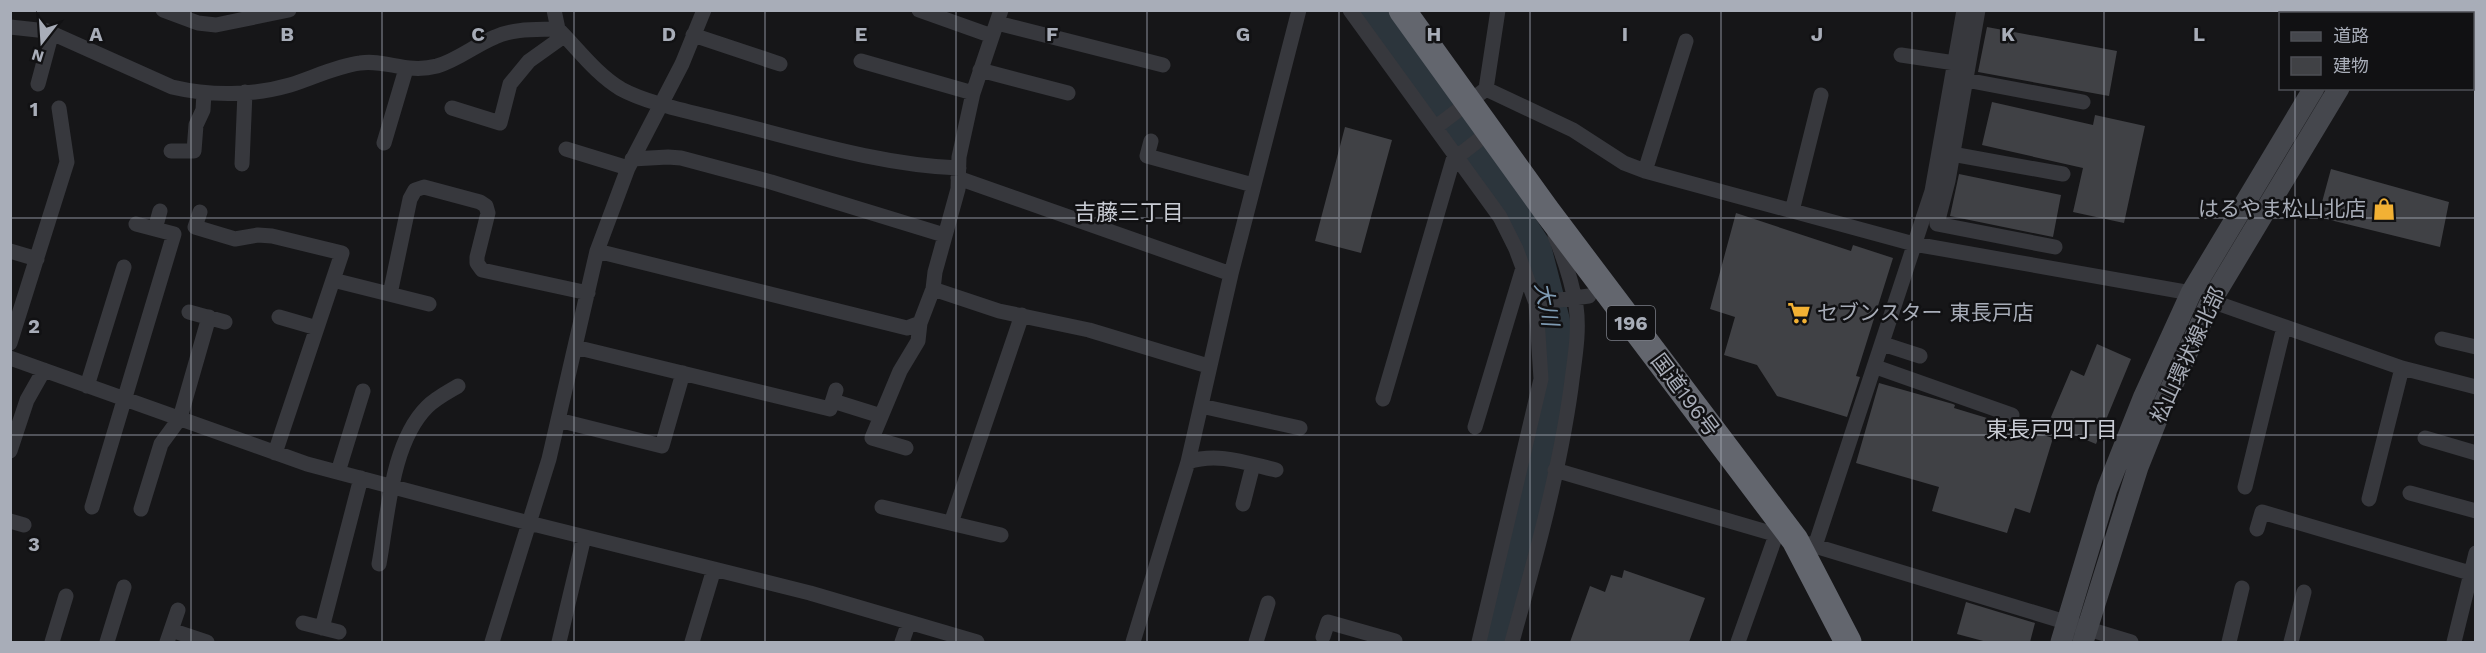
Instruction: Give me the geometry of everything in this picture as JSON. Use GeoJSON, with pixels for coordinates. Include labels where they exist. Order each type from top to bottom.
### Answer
{"type":"FeatureCollection","features":[{"type":"Feature","properties":{"kind":"highway","name":"国道196号"},"geometry":{"type":"LineString","coordinates":[[1402,10],[1470,101],[1483,136],[1546,210],[1581,299],[1795,540],[1848,642]]}},
{"type":"Feature","properties":{"kind":"street"},"geometry":{"type":"LineString","coordinates":[[163,10],[198,17],[216,25],[289,10]]}},
{"type":"Feature","properties":{"kind":"street"},"geometry":{"type":"LineString","coordinates":[[554,10],[561,32],[614,84],[622,89],[662,103],[884,159],[958,173],[1231,274]]}},
{"type":"Feature","properties":{"kind":"street"},"geometry":{"type":"LineString","coordinates":[[492,642],[549,459],[597,252],[630,163],[662,103],[704,10]]}},
{"type":"Feature","properties":{"kind":"street"},"geometry":{"type":"LineString","coordinates":[[919,10],[997,23],[1163,65]]}},
{"type":"Feature","properties":{"kind":"street"},"geometry":{"type":"LineString","coordinates":[[1133,642],[1188,462],[1208,366],[1299,10]]}},
{"type":"Feature","properties":{"kind":"street"},"geometry":{"type":"LineString","coordinates":[[1438,125],[1470,101],[1498,10]]}},
{"type":"Feature","properties":{"kind":"street"},"geometry":{"type":"LineString","coordinates":[[1738,642],[1795,540],[1876,367],[1932,191],[1964,10]]}},
{"type":"Feature","properties":{"kind":"street"},"geometry":{"type":"LineString","coordinates":[[1978,10],[1953,154],[1937,225],[2055,248]]}},
{"type":"Feature","properties":{"kind":"street"},"geometry":{"type":"LineString","coordinates":[[1356,12],[1459,154],[1500,217],[1536,303],[1541,379],[1479,642]]}},
{"type":"Feature","properties":{"kind":"street"},"geometry":{"type":"LineString","coordinates":[[906,448],[872,438],[900,371],[918,341],[920,323],[933,290],[944,235],[958,189],[958,173],[973,93],[997,23]]}},
{"type":"Feature","properties":{"kind":"street"},"geometry":{"type":"LineString","coordinates":[[10,27],[52,32],[85,50],[172,87],[204,93],[246,92],[288,85],[361,62],[406,69],[438,65],[495,37],[517,30],[561,32]]}},
{"type":"Feature","properties":{"kind":"street"},"geometry":{"type":"LineString","coordinates":[[38,84],[52,32]]}},
{"type":"Feature","properties":{"kind":"street"},"geometry":{"type":"LineString","coordinates":[[453,108],[500,123],[510,84],[529,61],[561,32]]}},
{"type":"Feature","properties":{"kind":"street"},"geometry":{"type":"LineString","coordinates":[[693,36],[780,64]]}},
{"type":"Feature","properties":{"kind":"street"},"geometry":{"type":"LineString","coordinates":[[1645,171],[1686,41]]}},
{"type":"Feature","properties":{"kind":"street"},"geometry":{"type":"LineString","coordinates":[[1900,55],[1955,63]]}},
{"type":"Feature","properties":{"kind":"street"},"geometry":{"type":"LineString","coordinates":[[861,61],[973,93]]}},
{"type":"Feature","properties":{"kind":"street"},"geometry":{"type":"LineString","coordinates":[[384,143],[406,69]]}},
{"type":"Feature","properties":{"kind":"street"},"geometry":{"type":"LineString","coordinates":[[980,70],[1068,93]]}},
{"type":"Feature","properties":{"kind":"street"},"geometry":{"type":"LineString","coordinates":[[1966,80],[2083,102]]}},
{"type":"Feature","properties":{"kind":"street","name":"松山環状線北部"},"geometry":{"type":"LineString","coordinates":[[2063,632],[2107,489],[2144,396],[2191,292],[2313,90]]}},
{"type":"Feature","properties":{"kind":"street","name":"松山環状線北部"},"geometry":{"type":"LineString","coordinates":[[2085,636],[2138,467],[2160,412],[2211,301],[2338,90]]}},
{"type":"Feature","properties":{"kind":"street"},"geometry":{"type":"LineString","coordinates":[[242,164],[246,92]]}},
{"type":"Feature","properties":{"kind":"street"},"geometry":{"type":"LineString","coordinates":[[171,151],[194,151],[196,124],[203,110],[204,93]]}},
{"type":"Feature","properties":{"kind":"street"},"geometry":{"type":"LineString","coordinates":[[1792,211],[1821,95]]}},
{"type":"Feature","properties":{"kind":"street"},"geometry":{"type":"LineString","coordinates":[[1470,101],[1573,130],[1623,163],[1645,171],[1914,244],[2191,292]]}},
{"type":"Feature","properties":{"kind":"street"},"geometry":{"type":"LineString","coordinates":[[10,343],[67,162],[59,108]]}},
{"type":"Feature","properties":{"kind":"street"},"geometry":{"type":"LineString","coordinates":[[1383,399],[1453,160],[1483,136]]}},
{"type":"Feature","properties":{"kind":"street"},"geometry":{"type":"LineString","coordinates":[[1151,141],[1147,156],[1253,185]]}},
{"type":"Feature","properties":{"kind":"street"},"geometry":{"type":"LineString","coordinates":[[566,149],[630,163],[668,156],[681,158],[771,182],[944,235]]}},
{"type":"Feature","properties":{"kind":"street"},"geometry":{"type":"LineString","coordinates":[[1953,154],[2063,174]]}},
{"type":"Feature","properties":{"kind":"street"},"geometry":{"type":"LineString","coordinates":[[390,294],[410,199],[415,189],[424,188],[480,202],[486,206],[489,213],[477,257],[477,264],[482,270],[588,292]]}},
{"type":"Feature","properties":{"kind":"street"},"geometry":{"type":"LineString","coordinates":[[1512,642],[1536,553],[1568,412],[1581,299],[1546,210]]}},
{"type":"Feature","properties":{"kind":"street"},"geometry":{"type":"LineString","coordinates":[[155,229],[160,211]]}},
{"type":"Feature","properties":{"kind":"street"},"geometry":{"type":"LineString","coordinates":[[200,212],[195,227],[221,235],[235,239],[258,235],[272,236],[342,253],[274,453]]}},
{"type":"Feature","properties":{"kind":"street"},"geometry":{"type":"LineString","coordinates":[[92,507],[174,234],[136,224]]}},
{"type":"Feature","properties":{"kind":"street"},"geometry":{"type":"LineString","coordinates":[[10,250],[37,259]]}},
{"type":"Feature","properties":{"kind":"street"},"geometry":{"type":"LineString","coordinates":[[597,252],[907,328],[920,323]]}},
{"type":"Feature","properties":{"kind":"street"},"geometry":{"type":"LineString","coordinates":[[87,386],[124,267]]}},
{"type":"Feature","properties":{"kind":"street"},"geometry":{"type":"LineString","coordinates":[[1475,427],[1523,268]]}},
{"type":"Feature","properties":{"kind":"street"},"geometry":{"type":"LineString","coordinates":[[333,280],[429,304]]}},
{"type":"Feature","properties":{"kind":"street"},"geometry":{"type":"LineString","coordinates":[[933,290],[999,311],[1089,330],[1208,366]]}},
{"type":"Feature","properties":{"kind":"street"},"geometry":{"type":"LineString","coordinates":[[1536,303],[1581,299]]}},
{"type":"Feature","properties":{"kind":"street"},"geometry":{"type":"LineString","coordinates":[[2211,301],[2402,368],[2475,387]]}},
{"type":"Feature","properties":{"kind":"street"},"geometry":{"type":"LineString","coordinates":[[189,312],[225,322]]}},
{"type":"Feature","properties":{"kind":"street"},"geometry":{"type":"LineString","coordinates":[[951,523],[1022,315]]}},
{"type":"Feature","properties":{"kind":"street"},"geometry":{"type":"LineString","coordinates":[[141,509],[161,444],[180,418],[209,317]]}},
{"type":"Feature","properties":{"kind":"street"},"geometry":{"type":"LineString","coordinates":[[279,317],[317,328]]}},
{"type":"Feature","properties":{"kind":"street"},"geometry":{"type":"LineString","coordinates":[[2245,487],[2284,327]]}},
{"type":"Feature","properties":{"kind":"street"},"geometry":{"type":"LineString","coordinates":[[2442,339],[2475,347]]}},
{"type":"Feature","properties":{"kind":"street"},"geometry":{"type":"LineString","coordinates":[[1883,344],[1920,356]]}},
{"type":"Feature","properties":{"kind":"street"},"geometry":{"type":"LineString","coordinates":[[575,347],[830,409],[834,395],[881,416]]}},
{"type":"Feature","properties":{"kind":"street"},"geometry":{"type":"LineString","coordinates":[[10,358],[274,453],[338,472],[529,523],[810,593],[909,622],[942,638],[977,642]]}},
{"type":"Feature","properties":{"kind":"street"},"geometry":{"type":"LineString","coordinates":[[1876,367],[2012,415]]}},
{"type":"Feature","properties":{"kind":"street"},"geometry":{"type":"LineString","coordinates":[[2369,499],[2402,368]]}},
{"type":"Feature","properties":{"kind":"street"},"geometry":{"type":"LineString","coordinates":[[10,451],[27,400],[44,370]]}},
{"type":"Feature","properties":{"kind":"street"},"geometry":{"type":"LineString","coordinates":[[558,420],[662,446],[682,373]]}},
{"type":"Feature","properties":{"kind":"street"},"geometry":{"type":"LineString","coordinates":[[379,564],[398,462],[406,440],[427,407],[458,386]]}},
{"type":"Feature","properties":{"kind":"street"},"geometry":{"type":"LineString","coordinates":[[338,472],[363,391]]}},
{"type":"Feature","properties":{"kind":"street"},"geometry":{"type":"LineString","coordinates":[[1201,406],[1300,428]]}},
{"type":"Feature","properties":{"kind":"street"},"geometry":{"type":"LineString","coordinates":[[2425,438],[2475,453]]}},
{"type":"Feature","properties":{"kind":"street"},"geometry":{"type":"LineString","coordinates":[[1188,462],[1204,456],[1220,457],[1276,470]]}},
{"type":"Feature","properties":{"kind":"street"},"geometry":{"type":"LineString","coordinates":[[1244,504],[1253,465]]}},
{"type":"Feature","properties":{"kind":"street"},"geometry":{"type":"LineString","coordinates":[[1555,470],[1795,540],[2063,632],[2131,642]]}},
{"type":"Feature","properties":{"kind":"street"},"geometry":{"type":"LineString","coordinates":[[322,628],[362,478]]}},
{"type":"Feature","properties":{"kind":"street"},"geometry":{"type":"LineString","coordinates":[[2410,493],[2475,511]]}},
{"type":"Feature","properties":{"kind":"street"},"geometry":{"type":"LineString","coordinates":[[882,507],[1000,535]]}},
{"type":"Feature","properties":{"kind":"street"},"geometry":{"type":"LineString","coordinates":[[2257,529],[2262,512],[2470,573]]}},
{"type":"Feature","properties":{"kind":"street"},"geometry":{"type":"LineString","coordinates":[[559,642],[584,537]]}},
{"type":"Feature","properties":{"kind":"street"},"geometry":{"type":"LineString","coordinates":[[2454,642],[2475,553]]}},
{"type":"Feature","properties":{"kind":"street"},"geometry":{"type":"LineString","coordinates":[[692,642],[714,569]]}},
{"type":"Feature","properties":{"kind":"street"},"geometry":{"type":"LineString","coordinates":[[107,642],[124,587]]}},
{"type":"Feature","properties":{"kind":"street"},"geometry":{"type":"LineString","coordinates":[[2229,642],[2242,588]]}},
{"type":"Feature","properties":{"kind":"street"},"geometry":{"type":"LineString","coordinates":[[2291,642],[2304,592]]}},
{"type":"Feature","properties":{"kind":"street"},"geometry":{"type":"LineString","coordinates":[[52,642],[66,596]]}},
{"type":"Feature","properties":{"kind":"street"},"geometry":{"type":"LineString","coordinates":[[1256,642],[1268,603]]}},
{"type":"Feature","properties":{"kind":"street"},"geometry":{"type":"LineString","coordinates":[[178,610],[169,636],[207,642]]}},
{"type":"Feature","properties":{"kind":"street"},"geometry":{"type":"LineString","coordinates":[[902,642],[909,622]]}},
{"type":"Feature","properties":{"kind":"street"},"geometry":{"type":"LineString","coordinates":[[1323,637],[1328,622],[1385,640]]}},
{"type":"Feature","properties":{"kind":"street"},"geometry":{"type":"LineString","coordinates":[[303,623],[339,632]]}},
{"type":"Feature","properties":{"kind":"building"},"geometry":{"type":"Polygon","coordinates":[[[1987,27],[2117,51],[2109,96],[1978,72],[1987,27]]]}},
{"type":"Feature","properties":{"kind":"building"},"geometry":{"type":"Polygon","coordinates":[[[1992,102],[2093,125],[2095,115],[2145,126],[2124,223],[2073,212],[2083,168],[1982,145],[1992,102]]]}},
{"type":"Feature","properties":{"kind":"building"},"geometry":{"type":"Polygon","coordinates":[[[1345,127],[1392,140],[1361,253],[1315,241],[1345,127]]]}},
{"type":"Feature","properties":{"kind":"building","name":"はるやま松山北店"},"geometry":{"type":"Polygon","coordinates":[[[2331,169],[2449,202],[2440,247],[2318,217],[2331,169]]]}},
{"type":"Feature","properties":{"kind":"building"},"geometry":{"type":"Polygon","coordinates":[[[1959,174],[2061,195],[2053,237],[1950,216],[1959,174]]]}},
{"type":"Feature","properties":{"kind":"building","name":"セブンスター 東長戸店"},"geometry":{"type":"Polygon","coordinates":[[[1736,213],[1851,251],[1853,245],[1893,258],[1856,376],[1860,377],[1847,417],[1777,396],[1757,365],[1724,355],[1735,317],[1710,309],[1736,213]]]}},
{"type":"Feature","properties":{"kind":"building"},"geometry":{"type":"Polygon","coordinates":[[[2097,344],[2131,359],[2096,444],[2048,424],[2071,370],[2084,376],[2097,344]]]}},
{"type":"Feature","properties":{"kind":"building"},"geometry":{"type":"Polygon","coordinates":[[[1879,383],[1953,404],[1954,408],[2053,438],[2030,513],[2015,508],[2007,533],[1932,511],[1939,487],[1856,463],[1879,383]]]}},
{"type":"Feature","properties":{"kind":"building"},"geometry":{"type":"Polygon","coordinates":[[[1624,570],[1705,598],[1689,642],[1570,642],[1590,586],[1605,592],[1611,575],[1622,578],[1624,570]]]}},
{"type":"Feature","properties":{"kind":"building"},"geometry":{"type":"Polygon","coordinates":[[[1966,602],[2035,623],[2030,642],[1987,642],[1957,634],[1966,602]]]}},
{"type":"Feature","properties":{"kind":"waterway","name":"大川"},"geometry":{"type":"LineString","coordinates":[[1369,10],[1460,134],[1534,247],[1553,321],[1553,382],[1524,530],[1494,642]]}},
{"type":"Feature","properties":{"kind":"place","name":"はるやま松山北店"},"geometry":{"type":"Point","coordinates":[2384,209]}},
{"type":"Feature","properties":{"kind":"place","name":"セブンスター 東長戸店"},"geometry":{"type":"Point","coordinates":[1799,313]}},
{"type":"Feature","properties":{"kind":"district","name":"吉藤三丁目"},"geometry":{"type":"Point","coordinates":[1129,212]}},
{"type":"Feature","properties":{"kind":"district","name":"東長戸四丁目"},"geometry":{"type":"Point","coordinates":[2052,429]}}]}
